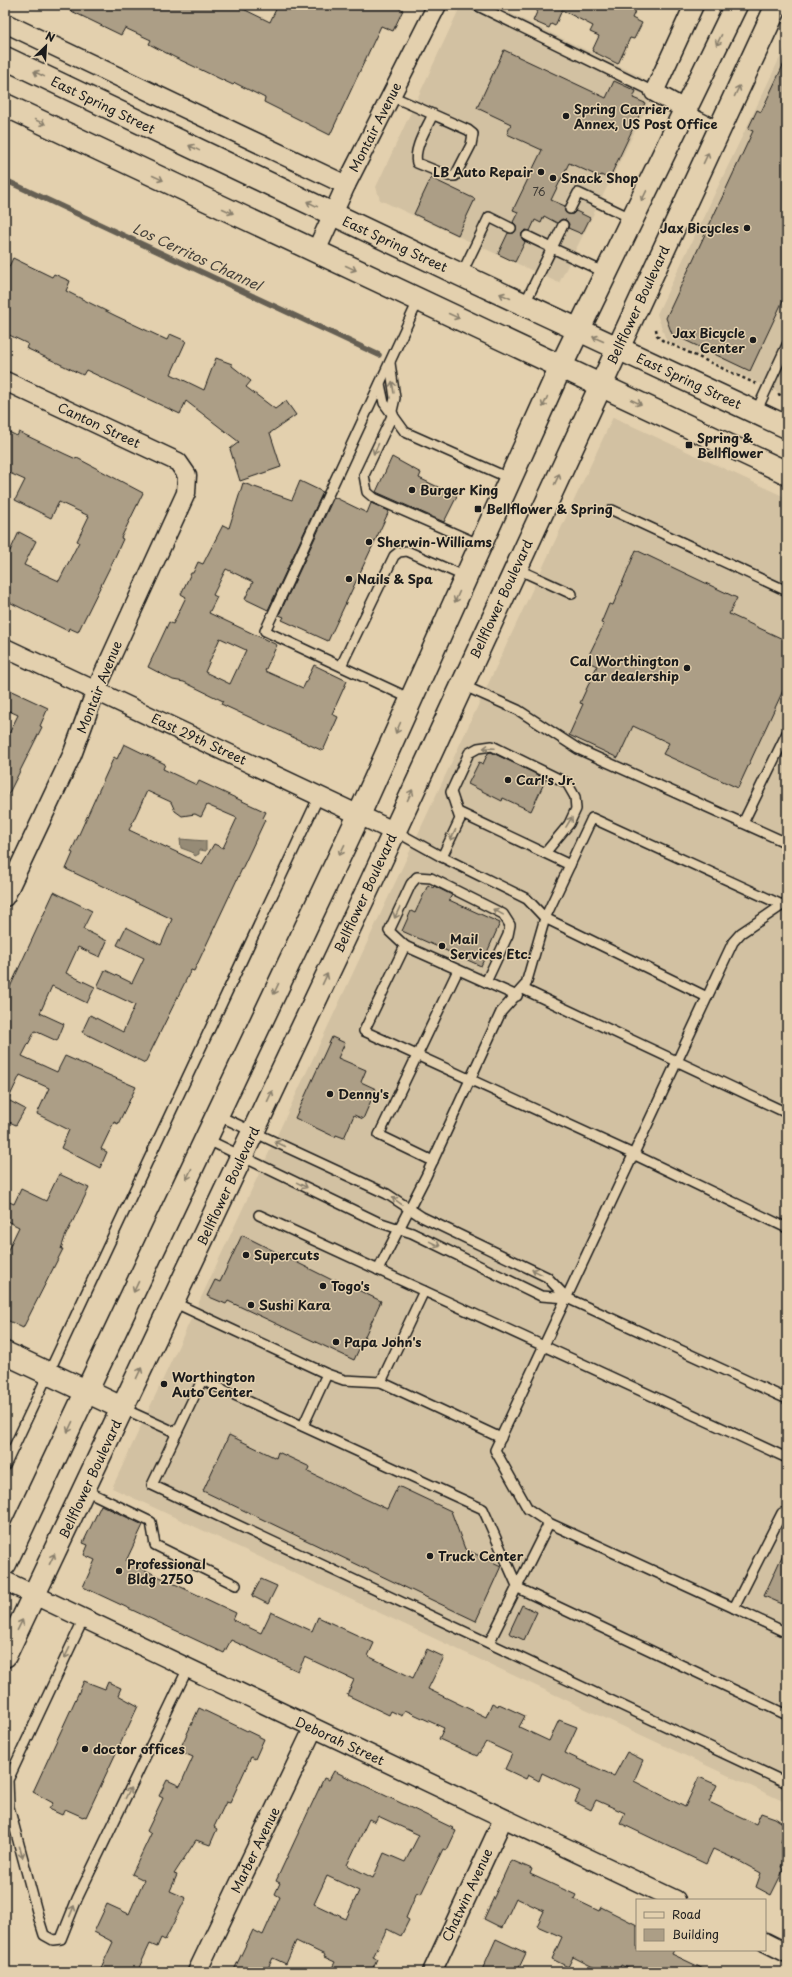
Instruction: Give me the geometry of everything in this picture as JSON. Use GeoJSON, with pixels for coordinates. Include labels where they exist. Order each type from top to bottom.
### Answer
{"type":"FeatureCollection","features":[{"type":"Feature","properties":{"kind":"main road"},"geometry":{"type":"LineString","coordinates":[[5,1564],[359,815],[561,366],[736,5]]}},
{"type":"Feature","properties":{"kind":"main road","name":"Bellflower Boulevard"},"geometry":{"type":"LineString","coordinates":[[5,1656],[85,1490],[122,1408],[366,893],[393,831],[777,5]]}},
{"type":"Feature","properties":{"kind":"main road","name":"East Spring Street"},"geometry":{"type":"LineString","coordinates":[[5,58],[524,305],[787,427]]}},
{"type":"Feature","properties":{"kind":"main road"},"geometry":{"type":"LineString","coordinates":[[5,106],[787,473]]}},
{"type":"Feature","properties":{"kind":"main road"},"geometry":{"type":"LineString","coordinates":[[5,1353],[122,1408]]}},
{"type":"Feature","properties":{"kind":"street","name":"Montair Avenue"},"geometry":{"type":"LineString","coordinates":[[316,251],[346,185],[437,5]]}},
{"type":"Feature","properties":{"kind":"street"},"geometry":{"type":"LineString","coordinates":[[686,110],[654,92],[694,5]]}},
{"type":"Feature","properties":{"kind":"street"},"geometry":{"type":"LineString","coordinates":[[5,23],[346,185]]}},
{"type":"Feature","properties":{"kind":"street","name":"Canton Street"},"geometry":{"type":"LineString","coordinates":[[5,381],[178,462],[187,475]]}},
{"type":"Feature","properties":{"kind":"street","name":"Montair Avenue"},"geometry":{"type":"LineString","coordinates":[[5,897],[72,755],[96,690],[186,493],[187,475]]}},
{"type":"Feature","properties":{"kind":"street","name":"East 29th Street"},"geometry":{"type":"LineString","coordinates":[[5,648],[393,831]]}},
{"type":"Feature","properties":{"kind":"street","name":"Deborah Street"},"geometry":{"type":"LineString","coordinates":[[5,1581],[674,1899]]}},
{"type":"Feature","properties":{"kind":"street","name":"Marber Avenue"},"geometry":{"type":"LineString","coordinates":[[197,1972],[314,1728]]}},
{"type":"Feature","properties":{"kind":"street","name":"Chatwin Avenue"},"geometry":{"type":"LineString","coordinates":[[432,1972],[503,1819]]}},
{"type":"Feature","properties":{"kind":"street"},"geometry":{"type":"LineString","coordinates":[[766,1942],[787,1952]]}},
{"type":"Feature","properties":{"kind":"lane"},"geometry":{"type":"LineString","coordinates":[[476,5],[654,92]]}},
{"type":"Feature","properties":{"kind":"lane"},"geometry":{"type":"LineString","coordinates":[[391,96],[433,114],[473,134],[471,144],[455,176],[449,176],[418,163],[416,158],[417,150],[433,114]]}},
{"type":"Feature","properties":{"kind":"lane"},"geometry":{"type":"LineString","coordinates":[[686,110],[720,127]]}},
{"type":"Feature","properties":{"kind":"lane"},"geometry":{"type":"LineString","coordinates":[[570,209],[578,193],[632,219]]}},
{"type":"Feature","properties":{"kind":"lane"},"geometry":{"type":"LineString","coordinates":[[461,275],[489,217],[511,228]]}},
{"type":"Feature","properties":{"kind":"lane"},"geometry":{"type":"LineString","coordinates":[[524,305],[562,225]]}},
{"type":"Feature","properties":{"kind":"lane"},"geometry":{"type":"LineString","coordinates":[[528,236],[606,273]]}},
{"type":"Feature","properties":{"kind":"lane"},"geometry":{"type":"LineString","coordinates":[[411,699],[265,631],[419,299]]}},
{"type":"Feature","properties":{"kind":"lane"},"geometry":{"type":"LineString","coordinates":[[756,412],[767,389],[784,362],[787,346]]}},
{"type":"Feature","properties":{"kind":"lane"},"geometry":{"type":"LineString","coordinates":[[390,364],[395,398],[392,413],[364,475],[367,492],[374,498],[481,545]]}},
{"type":"Feature","properties":{"kind":"lane"},"geometry":{"type":"LineString","coordinates":[[380,384],[384,403],[405,432],[511,479]]}},
{"type":"Feature","properties":{"kind":"lane"},"geometry":{"type":"LineString","coordinates":[[612,510],[787,591]]}},
{"type":"Feature","properties":{"kind":"lane"},"geometry":{"type":"LineString","coordinates":[[341,666],[394,556],[399,552],[407,551],[466,577]]}},
{"type":"Feature","properties":{"kind":"lane"},"geometry":{"type":"LineString","coordinates":[[515,568],[572,594]]}},
{"type":"Feature","properties":{"kind":"lane"},"geometry":{"type":"LineString","coordinates":[[462,685],[518,710],[578,749],[787,843]]}},
{"type":"Feature","properties":{"kind":"lane"},"geometry":{"type":"LineString","coordinates":[[743,823],[787,733]]}},
{"type":"Feature","properties":{"kind":"lane"},"geometry":{"type":"LineString","coordinates":[[442,858],[460,819],[451,792],[469,753],[478,748],[492,746],[567,783],[575,797],[576,809],[569,824],[544,853]]}},
{"type":"Feature","properties":{"kind":"lane"},"geometry":{"type":"LineString","coordinates":[[5,1466],[319,796]]}},
{"type":"Feature","properties":{"kind":"lane"},"geometry":{"type":"LineString","coordinates":[[458,812],[570,865]]}},
{"type":"Feature","properties":{"kind":"lane"},"geometry":{"type":"LineString","coordinates":[[378,1270],[409,1210],[501,1012],[520,993],[526,984],[545,918],[592,818],[785,903]]}},
{"type":"Feature","properties":{"kind":"lane"},"geometry":{"type":"LineString","coordinates":[[393,831],[442,858],[527,899],[545,918],[707,997]]}},
{"type":"Feature","properties":{"kind":"lane"},"geometry":{"type":"LineString","coordinates":[[486,982],[508,935],[510,925],[504,914],[431,878],[417,877],[411,884],[389,931],[405,946],[486,982],[520,993],[677,1062],[787,1113]]}},
{"type":"Feature","properties":{"kind":"lane"},"geometry":{"type":"LineString","coordinates":[[785,903],[741,933],[733,942],[496,1450],[528,1509],[549,1522],[787,1633]]}},
{"type":"Feature","properties":{"kind":"lane"},"geometry":{"type":"LineString","coordinates":[[405,946],[364,1031],[633,1154],[787,1228]]}},
{"type":"Feature","properties":{"kind":"lane"},"geometry":{"type":"LineString","coordinates":[[432,1161],[379,1135],[458,970]]}},
{"type":"Feature","properties":{"kind":"lane"},"geometry":{"type":"LineString","coordinates":[[217,1115],[387,1194],[409,1210],[547,1277],[566,1298]]}},
{"type":"Feature","properties":{"kind":"lane"},"geometry":{"type":"LineString","coordinates":[[206,1138],[378,1222],[399,1228],[541,1296],[566,1298],[787,1399]]}},
{"type":"Feature","properties":{"kind":"lane"},"geometry":{"type":"LineString","coordinates":[[260,1215],[787,1458]]}},
{"type":"Feature","properties":{"kind":"lane"},"geometry":{"type":"LineString","coordinates":[[381,1382],[424,1291]]}},
{"type":"Feature","properties":{"kind":"lane"},"geometry":{"type":"LineString","coordinates":[[173,1302],[327,1374],[344,1380],[381,1382],[501,1438]]}},
{"type":"Feature","properties":{"kind":"lane"},"geometry":{"type":"LineString","coordinates":[[304,1426],[327,1374]]}},
{"type":"Feature","properties":{"kind":"lane"},"geometry":{"type":"LineString","coordinates":[[787,1715],[518,1588],[483,1510],[202,1380],[152,1485],[787,1783]]}},
{"type":"Feature","properties":{"kind":"lane"},"geometry":{"type":"LineString","coordinates":[[122,1408],[177,1433]]}},
{"type":"Feature","properties":{"kind":"lane"},"geometry":{"type":"LineString","coordinates":[[85,1490],[151,1522],[154,1545],[236,1585]]}},
{"type":"Feature","properties":{"kind":"lane"},"geometry":{"type":"LineString","coordinates":[[734,1608],[782,1513],[787,1516]]}},
{"type":"Feature","properties":{"kind":"lane"},"geometry":{"type":"LineString","coordinates":[[489,1643],[518,1588],[549,1522]]}},
{"type":"Feature","properties":{"kind":"lane"},"geometry":{"type":"LineString","coordinates":[[84,1618],[8,1780],[9,1807],[35,1903],[44,1935],[52,1940],[61,1939],[66,1930],[77,1899],[188,1668]]}},
{"type":"Feature","properties":{"kind":"path"},"geometry":{"type":"LineString","coordinates":[[656,329],[657,335],[662,340],[787,398]]}},
{"type":"Feature","properties":{"kind":"shaded area"},"geometry":{"type":"Polygon","coordinates":[[[461,5],[493,5],[642,77],[638,88],[649,103],[559,283],[380,200],[376,187],[461,5]]]}},
{"type":"Feature","properties":{"kind":"shaded area","name":"Jax Bicycles"},"geometry":{"type":"Polygon","coordinates":[[[787,43],[787,396],[666,340],[657,314],[787,43]]]}},
{"type":"Feature","properties":{"kind":"shaded area"},"geometry":{"type":"Polygon","coordinates":[[[613,417],[787,498],[787,1803],[112,1488],[613,417]]]}},
{"type":"Feature","properties":{"kind":"shaded area"},"geometry":{"type":"Polygon","coordinates":[[[180,839],[206,841],[206,851],[199,850],[199,854],[195,856],[192,852],[181,848],[180,839]]]}},
{"type":"Feature","properties":{"kind":"building"},"geometry":{"type":"Polygon","coordinates":[[[59,5],[235,5],[270,22],[278,5],[394,5],[403,10],[393,31],[381,26],[330,135],[264,102],[265,98],[235,83],[233,85],[149,44],[151,40],[125,28],[121,35],[59,5]]]}},
{"type":"Feature","properties":{"kind":"building"},"geometry":{"type":"Polygon","coordinates":[[[540,5],[638,5],[632,18],[642,23],[634,39],[630,38],[618,64],[592,51],[599,36],[590,32],[593,26],[562,10],[555,26],[551,24],[549,28],[533,21],[540,5]]]}},
{"type":"Feature","properties":{"kind":"building","name":"Spring Carrier Annex, US Post Office"},"geometry":{"type":"Polygon","coordinates":[[[504,50],[606,98],[614,81],[636,91],[633,98],[645,103],[609,179],[601,175],[600,177],[569,163],[551,200],[565,206],[565,212],[568,214],[573,214],[576,211],[590,218],[582,234],[568,228],[569,224],[566,220],[562,219],[557,223],[544,216],[541,223],[535,220],[530,231],[526,230],[522,233],[521,237],[525,242],[515,262],[498,254],[508,233],[514,233],[516,230],[516,225],[513,222],[518,212],[513,210],[542,150],[507,134],[511,124],[477,108],[504,50]]]}},
{"type":"Feature","properties":{"kind":"building","name":"Jax Bicycles"},"geometry":{"type":"Polygon","coordinates":[[[787,57],[787,292],[750,371],[672,334],[666,318],[753,131],[748,129],[757,110],[761,112],[787,57]]]}},
{"type":"Feature","properties":{"kind":"building"},"geometry":{"type":"Polygon","coordinates":[[[431,178],[475,199],[458,235],[414,214],[431,178]]]}},
{"type":"Feature","properties":{"kind":"building"},"geometry":{"type":"Polygon","coordinates":[[[13,258],[52,277],[54,274],[70,281],[66,291],[116,316],[167,340],[170,334],[186,341],[171,374],[204,390],[216,358],[232,364],[232,366],[251,381],[246,387],[275,409],[286,401],[296,415],[270,433],[281,467],[240,481],[230,449],[239,442],[186,401],[180,414],[86,370],[83,375],[26,348],[28,344],[5,333],[5,275],[13,258]]]}},
{"type":"Feature","properties":{"kind":"building"},"geometry":{"type":"Polygon","coordinates":[[[5,430],[17,436],[19,432],[76,459],[77,458],[143,493],[121,538],[123,539],[114,559],[78,632],[69,628],[68,631],[5,600],[5,548],[10,551],[19,532],[36,541],[24,565],[59,581],[79,542],[77,541],[89,516],[59,502],[51,518],[15,500],[25,480],[5,471],[5,430]]]}},
{"type":"Feature","properties":{"kind":"building"},"geometry":{"type":"Polygon","coordinates":[[[392,457],[421,473],[419,478],[457,496],[444,522],[376,492],[392,457]]]}},
{"type":"Feature","properties":{"kind":"building"},"geometry":{"type":"Polygon","coordinates":[[[300,481],[323,492],[268,610],[245,599],[253,582],[226,569],[213,595],[217,597],[209,613],[277,645],[265,671],[303,688],[314,665],[347,681],[332,714],[338,717],[323,751],[221,704],[223,701],[184,682],[173,680],[148,667],[169,622],[173,624],[186,597],[181,594],[191,573],[193,573],[198,562],[203,564],[223,525],[229,528],[243,483],[292,500],[300,481]],[[220,638],[205,672],[230,684],[246,650],[220,638]]]}},
{"type":"Feature","properties":{"kind":"building"},"geometry":{"type":"Polygon","coordinates":[[[334,497],[367,513],[371,503],[389,511],[328,641],[282,620],[284,617],[279,615],[334,497]]]}},
{"type":"Feature","properties":{"kind":"building"},"geometry":{"type":"Polygon","coordinates":[[[636,550],[737,598],[729,614],[787,641],[787,682],[738,788],[663,754],[669,743],[633,726],[618,758],[569,735],[583,704],[580,703],[597,666],[586,661],[604,624],[601,623],[609,604],[613,605],[636,550]]]}},
{"type":"Feature","properties":{"kind":"building"},"geometry":{"type":"Polygon","coordinates":[[[5,688],[48,708],[40,726],[42,727],[5,801],[5,742],[18,715],[5,709],[5,688]]]}},
{"type":"Feature","properties":{"kind":"building"},"geometry":{"type":"Polygon","coordinates":[[[124,744],[165,764],[163,769],[197,785],[199,781],[266,812],[263,818],[265,820],[194,971],[191,970],[145,1063],[82,1032],[90,1015],[123,1032],[135,1005],[97,987],[105,970],[132,983],[144,958],[117,945],[126,927],[161,945],[172,919],[66,869],[73,853],[71,852],[114,757],[117,759],[124,744]],[[147,791],[129,830],[202,864],[214,844],[223,848],[237,818],[207,805],[201,817],[195,814],[182,816],[175,811],[171,802],[147,791]]]}},
{"type":"Feature","properties":{"kind":"building","name":"Carl's Jr."},"geometry":{"type":"Polygon","coordinates":[[[491,752],[546,779],[531,811],[503,798],[502,801],[468,784],[479,762],[483,764],[488,753],[491,752]]]}},
{"type":"Feature","properties":{"kind":"building"},"geometry":{"type":"Polygon","coordinates":[[[428,885],[433,888],[434,886],[452,895],[449,900],[500,923],[481,966],[402,931],[411,911],[415,913],[428,885]]]}},
{"type":"Feature","properties":{"kind":"building"},"geometry":{"type":"Polygon","coordinates":[[[54,892],[92,911],[83,929],[107,941],[100,957],[78,947],[66,973],[95,987],[87,1003],[52,986],[40,1013],[64,1024],[57,1041],[35,1031],[22,1056],[57,1072],[65,1056],[136,1087],[118,1124],[114,1122],[101,1149],[107,1152],[100,1168],[61,1148],[69,1130],[37,1114],[49,1088],[20,1075],[8,1100],[25,1109],[16,1125],[5,1120],[5,998],[54,892]]]}},
{"type":"Feature","properties":{"kind":"building","name":"Denny's"},"geometry":{"type":"Polygon","coordinates":[[[332,1037],[345,1043],[338,1058],[366,1070],[361,1082],[376,1089],[363,1119],[354,1115],[344,1138],[336,1135],[335,1137],[295,1118],[332,1037]]]}},
{"type":"Feature","properties":{"kind":"building"},"geometry":{"type":"Polygon","coordinates":[[[59,1174],[89,1188],[65,1237],[61,1249],[63,1249],[23,1328],[5,1319],[5,1309],[9,1301],[5,1299],[5,1256],[19,1227],[5,1220],[5,1200],[14,1204],[21,1189],[46,1201],[59,1174]]]}},
{"type":"Feature","properties":{"kind":"building"},"geometry":{"type":"Polygon","coordinates":[[[242,1235],[334,1281],[335,1279],[381,1301],[354,1360],[228,1301],[226,1304],[207,1296],[215,1280],[220,1282],[242,1235]]]}},
{"type":"Feature","properties":{"kind":"building"},"geometry":{"type":"Polygon","coordinates":[[[229,1435],[276,1458],[278,1452],[310,1467],[308,1472],[387,1509],[398,1486],[451,1511],[465,1549],[501,1566],[476,1621],[203,1491],[229,1435]]]}},
{"type":"Feature","properties":{"kind":"building"},"geometry":{"type":"Polygon","coordinates":[[[101,1505],[143,1525],[126,1561],[236,1613],[233,1620],[261,1633],[271,1612],[312,1631],[318,1617],[374,1643],[368,1656],[413,1678],[427,1649],[444,1657],[428,1689],[486,1717],[492,1703],[498,1706],[499,1704],[525,1716],[519,1727],[549,1741],[559,1720],[577,1727],[565,1753],[614,1776],[627,1752],[643,1760],[634,1781],[685,1807],[699,1777],[717,1785],[709,1802],[756,1824],[761,1813],[775,1818],[787,1826],[781,1842],[787,1845],[787,1855],[781,1867],[784,1869],[771,1895],[756,1887],[761,1873],[739,1861],[713,1849],[706,1864],[620,1823],[625,1813],[596,1800],[591,1810],[575,1802],[580,1791],[542,1773],[539,1781],[528,1775],[526,1779],[505,1769],[512,1754],[486,1742],[477,1756],[439,1739],[444,1728],[405,1710],[402,1716],[391,1711],[389,1715],[347,1695],[354,1680],[305,1657],[298,1671],[231,1640],[224,1653],[83,1587],[95,1560],[84,1555],[88,1545],[83,1543],[101,1505]]]}},
{"type":"Feature","properties":{"kind":"building"},"geometry":{"type":"Polygon","coordinates":[[[787,1545],[787,1606],[764,1596],[787,1545]]]}},
{"type":"Feature","properties":{"kind":"building"},"geometry":{"type":"Polygon","coordinates":[[[261,1579],[277,1586],[268,1604],[252,1596],[261,1579]]]}},
{"type":"Feature","properties":{"kind":"building"},"geometry":{"type":"Polygon","coordinates":[[[522,1605],[537,1612],[524,1640],[509,1633],[522,1605]]]}},
{"type":"Feature","properties":{"kind":"building","name":"doctor offices"},"geometry":{"type":"Polygon","coordinates":[[[84,1681],[105,1689],[108,1682],[121,1688],[118,1695],[138,1706],[86,1817],[65,1809],[62,1815],[49,1809],[53,1803],[33,1792],[84,1681]]]}},
{"type":"Feature","properties":{"kind":"building"},"geometry":{"type":"Polygon","coordinates":[[[199,1708],[264,1739],[255,1759],[251,1757],[230,1803],[226,1802],[214,1827],[217,1829],[210,1845],[196,1840],[174,1874],[177,1875],[170,1891],[186,1898],[165,1940],[161,1938],[157,1947],[150,1944],[137,1972],[99,1972],[113,1942],[94,1932],[107,1904],[129,1914],[144,1880],[132,1874],[151,1834],[147,1831],[163,1798],[159,1796],[167,1780],[180,1786],[193,1757],[179,1751],[199,1708]]]}},
{"type":"Feature","properties":{"kind":"building"},"geometry":{"type":"Polygon","coordinates":[[[334,1771],[453,1828],[452,1829],[456,1831],[447,1850],[443,1849],[421,1894],[417,1892],[406,1918],[409,1920],[401,1936],[387,1929],[373,1957],[377,1959],[371,1972],[330,1972],[335,1962],[324,1957],[325,1955],[296,1941],[286,1964],[273,1958],[266,1972],[233,1972],[253,1930],[263,1935],[280,1897],[275,1894],[280,1883],[276,1881],[324,1778],[329,1780],[334,1771]],[[378,1816],[375,1822],[369,1819],[347,1865],[373,1878],[384,1853],[405,1862],[419,1835],[378,1816]],[[327,1876],[314,1904],[346,1919],[359,1891],[327,1876]]]}},
{"type":"Feature","properties":{"kind":"building"},"geometry":{"type":"Polygon","coordinates":[[[511,1860],[532,1869],[530,1874],[576,1895],[574,1899],[599,1911],[601,1907],[636,1924],[636,1951],[674,1951],[672,1954],[710,1972],[636,1972],[621,1965],[618,1972],[603,1972],[573,1957],[568,1967],[552,1959],[562,1937],[537,1926],[544,1911],[516,1898],[502,1928],[484,1919],[511,1860]]]}},
{"type":"Feature","properties":{"kind":"building"},"geometry":{"type":"Polygon","coordinates":[[[496,1939],[526,1953],[517,1972],[481,1972],[496,1939]]]}},
{"type":"Feature","properties":{"kind":"waterway","name":"Los Cerritos Channel"},"geometry":{"type":"LineString","coordinates":[[5,180],[379,355]]}},
{"type":"Feature","properties":{"kind":"place","name":"Spring Carrier Annex, US Post Office"},"geometry":{"type":"Point","coordinates":[566,116]}},
{"type":"Feature","properties":{"kind":"place","name":"LB Auto Repair"},"geometry":{"type":"Point","coordinates":[541,172]}},
{"type":"Feature","properties":{"kind":"place","name":"Snack Shop"},"geometry":{"type":"Point","coordinates":[553,178]}},
{"type":"Feature","properties":{"kind":"place","name":"Jax Bicycles"},"geometry":{"type":"Point","coordinates":[747,228]}},
{"type":"Feature","properties":{"kind":"place","name":"Jax Bicycle Center"},"geometry":{"type":"Point","coordinates":[753,340]}},
{"type":"Feature","properties":{"kind":"place","name":"Spring & Bellflower"},"geometry":{"type":"Point","coordinates":[689,445]}},
{"type":"Feature","properties":{"kind":"place","name":"Burger King"},"geometry":{"type":"Point","coordinates":[412,490]}},
{"type":"Feature","properties":{"kind":"place","name":"Bellflower & Spring"},"geometry":{"type":"Point","coordinates":[478,509]}},
{"type":"Feature","properties":{"kind":"place","name":"Sherwin-Williams"},"geometry":{"type":"Point","coordinates":[369,542]}},
{"type":"Feature","properties":{"kind":"place","name":"Nails & Spa"},"geometry":{"type":"Point","coordinates":[349,579]}},
{"type":"Feature","properties":{"kind":"place","name":"Cal Worthington car dealership"},"geometry":{"type":"Point","coordinates":[687,668]}},
{"type":"Feature","properties":{"kind":"place","name":"Carl's Jr."},"geometry":{"type":"Point","coordinates":[508,780]}},
{"type":"Feature","properties":{"kind":"place","name":"Mail Services Etc."},"geometry":{"type":"Point","coordinates":[442,946]}},
{"type":"Feature","properties":{"kind":"place","name":"Denny's"},"geometry":{"type":"Point","coordinates":[330,1094]}},
{"type":"Feature","properties":{"kind":"place","name":"Supercuts"},"geometry":{"type":"Point","coordinates":[246,1255]}},
{"type":"Feature","properties":{"kind":"place","name":"Togo's"},"geometry":{"type":"Point","coordinates":[323,1286]}},
{"type":"Feature","properties":{"kind":"place","name":"Sushi Kara"},"geometry":{"type":"Point","coordinates":[251,1305]}},
{"type":"Feature","properties":{"kind":"place","name":"Papa John's"},"geometry":{"type":"Point","coordinates":[336,1342]}},
{"type":"Feature","properties":{"kind":"place","name":"Worthington Auto Center"},"geometry":{"type":"Point","coordinates":[164,1384]}},
{"type":"Feature","properties":{"kind":"place","name":"Truck Center"},"geometry":{"type":"Point","coordinates":[430,1556]}},
{"type":"Feature","properties":{"kind":"place","name":"Professional Bldg 2750"},"geometry":{"type":"Point","coordinates":[119,1571]}},
{"type":"Feature","properties":{"kind":"place","name":"doctor offices"},"geometry":{"type":"Point","coordinates":[85,1749]}}]}
